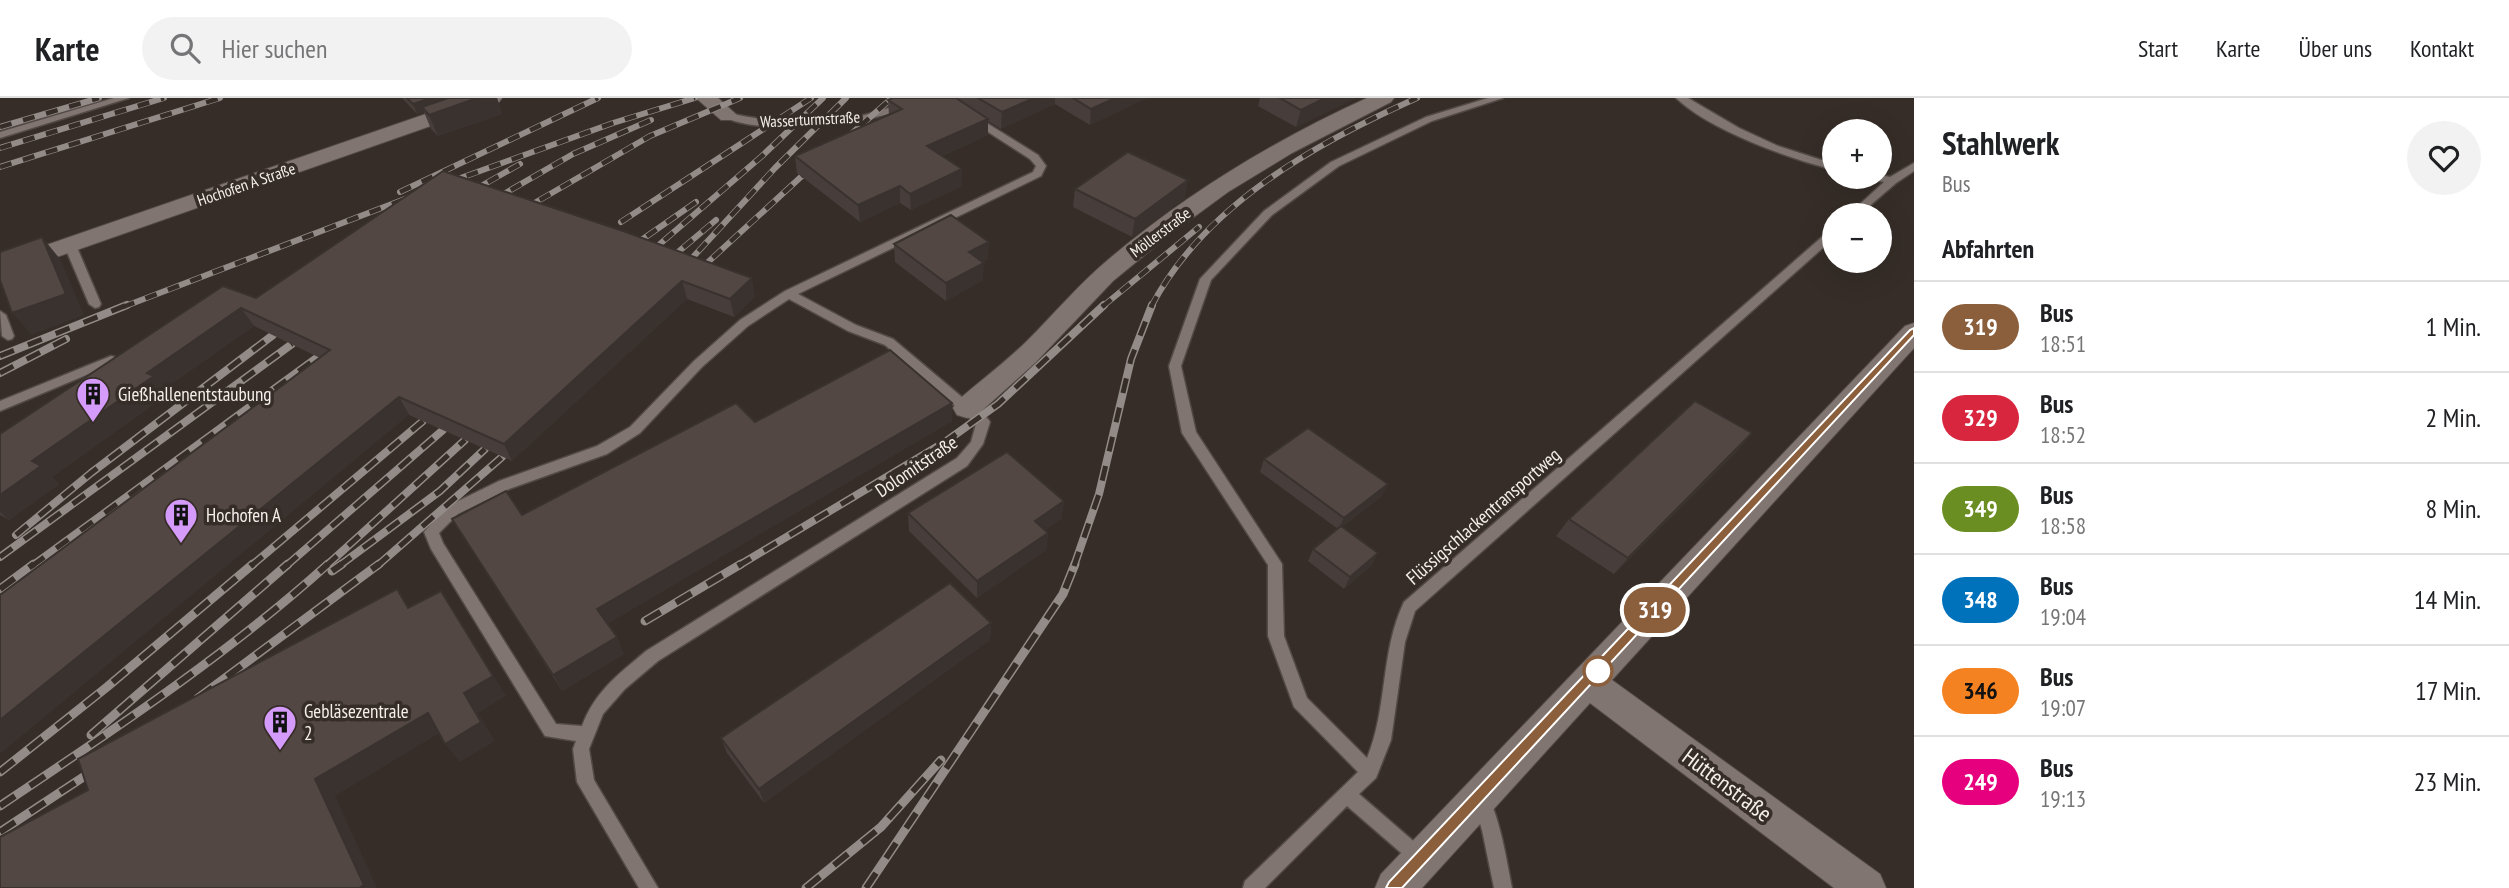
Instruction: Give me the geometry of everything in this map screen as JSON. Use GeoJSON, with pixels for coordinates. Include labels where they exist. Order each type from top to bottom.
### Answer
{"type":"FeatureCollection","features":[{"type":"Feature","properties":{"kind":"street","name":"Hochofen A Straße"},"geometry":{"type":"LineString","coordinates":[[0,269],[492,98]]}},
{"type":"Feature","properties":{"kind":"street","name":"Wasserturmstraße"},"geometry":{"type":"LineString","coordinates":[[706,98],[728,116]]}},
{"type":"Feature","properties":{"kind":"street","name":"Möllerstraße"},"geometry":{"type":"LineString","coordinates":[[967,408],[1033,350],[1083,296],[1129,254],[1275,152],[1384,98]]}},
{"type":"Feature","properties":{"kind":"street"},"geometry":{"type":"LineString","coordinates":[[1395,888],[1914,332]]}},
{"type":"Feature","properties":{"kind":"street","name":"Hüttenstraße"},"geometry":{"type":"LineString","coordinates":[[1588,682],[1866,888]]}},
{"type":"Feature","properties":{"kind":"lane"},"geometry":{"type":"LineString","coordinates":[[0,135],[124,98]]}},
{"type":"Feature","properties":{"kind":"lane","name":"Wasserturmstraße"},"geometry":{"type":"LineString","coordinates":[[728,116],[746,122],[773,124],[825,121],[883,114],[907,106],[918,98]]}},
{"type":"Feature","properties":{"kind":"lane"},"geometry":{"type":"LineString","coordinates":[[1370,772],[1300,702],[1276,636],[1275,564],[1189,433],[1175,366],[1206,279],[1268,213],[1335,164],[1429,119],[1498,98]]}},
{"type":"Feature","properties":{"kind":"lane"},"geometry":{"type":"LineString","coordinates":[[1681,98],[1709,117],[1805,161],[1822,165]]}},
{"type":"Feature","properties":{"kind":"lane"},"geometry":{"type":"LineString","coordinates":[[587,734],[551,730],[436,545],[431,532],[453,510],[504,485],[602,450],[635,429],[698,364],[744,323],[789,294],[1037,174],[1041,166],[1034,157],[963,113]]}},
{"type":"Feature","properties":{"kind":"lane"},"geometry":{"type":"LineString","coordinates":[[1892,181],[1914,166]]}},
{"type":"Feature","properties":{"kind":"lane"},"geometry":{"type":"LineString","coordinates":[[1867,203],[1883,189]]}},
{"type":"Feature","properties":{"kind":"lane","name":"Flüssigschlackentransportweg"},"geometry":{"type":"LineString","coordinates":[[1252,888],[1370,772],[1383,740],[1397,642],[1409,607],[1822,243]]}},
{"type":"Feature","properties":{"kind":"lane"},"geometry":{"type":"LineString","coordinates":[[70,245],[96,304]]}},
{"type":"Feature","properties":{"kind":"lane","name":"Dolomitstraße"},"geometry":{"type":"LineString","coordinates":[[648,887],[586,782],[581,749],[596,710],[619,684],[652,656],[962,462],[974,450],[982,435],[983,422],[889,342],[852,328],[789,294]]}},
{"type":"Feature","properties":{"kind":"lane"},"geometry":{"type":"LineString","coordinates":[[0,315],[8,336]]}},
{"type":"Feature","properties":{"kind":"lane"},"geometry":{"type":"LineString","coordinates":[[0,406],[111,360]]}},
{"type":"Feature","properties":{"kind":"lane"},"geometry":{"type":"LineString","coordinates":[[1347,795],[1422,859]]}},
{"type":"Feature","properties":{"kind":"lane"},"geometry":{"type":"LineString","coordinates":[[1481,797],[1503,888]]}},
{"type":"Feature","properties":{"kind":"building"},"geometry":{"type":"Polygon","coordinates":[[[407,98],[431,98],[413,104],[407,98]]]}},
{"type":"Feature","properties":{"kind":"building"},"geometry":{"type":"Polygon","coordinates":[[[448,98],[477,98],[429,115],[422,107],[448,98]]]}},
{"type":"Feature","properties":{"kind":"building"},"geometry":{"type":"Polygon","coordinates":[[[956,98],[988,119],[927,146],[962,169],[910,194],[900,186],[858,205],[795,156],[902,109],[888,100],[956,98]]]}},
{"type":"Feature","properties":{"kind":"building"},"geometry":{"type":"Polygon","coordinates":[[[978,98],[1034,98],[1002,112],[978,98]]]}},
{"type":"Feature","properties":{"kind":"building"},"geometry":{"type":"Polygon","coordinates":[[[1073,98],[1115,98],[1091,109],[1073,98]]]}},
{"type":"Feature","properties":{"kind":"building"},"geometry":{"type":"Polygon","coordinates":[[[1280,98],[1325,98],[1301,110],[1280,98]]]}},
{"type":"Feature","properties":{"kind":"building"},"geometry":{"type":"Polygon","coordinates":[[[1128,152],[1188,180],[1135,219],[1075,189],[1128,152]]]}},
{"type":"Feature","properties":{"kind":"building","name":"Hochofen A"},"geometry":{"type":"Polygon","coordinates":[[[443,171],[623,231],[752,278],[730,299],[682,281],[504,444],[399,397],[0,720],[0,595],[330,350],[241,308],[147,373],[154,376],[32,461],[41,466],[0,495],[0,434],[223,286],[256,298],[443,171]]]}},
{"type":"Feature","properties":{"kind":"building"},"geometry":{"type":"Polygon","coordinates":[[[951,215],[989,242],[969,252],[984,263],[946,283],[894,244],[951,215]]]}},
{"type":"Feature","properties":{"kind":"building"},"geometry":{"type":"Polygon","coordinates":[[[42,237],[66,294],[12,313],[0,280],[0,252],[42,237]]]}},
{"type":"Feature","properties":{"kind":"building"},"geometry":{"type":"Polygon","coordinates":[[[890,350],[952,403],[597,609],[617,637],[553,675],[452,519],[506,491],[522,515],[736,403],[755,422],[890,350]]]}},
{"type":"Feature","properties":{"kind":"building"},"geometry":{"type":"Polygon","coordinates":[[[1695,401],[1752,433],[1628,558],[1569,519],[1695,401]]]}},
{"type":"Feature","properties":{"kind":"building"},"geometry":{"type":"Polygon","coordinates":[[[1308,428],[1388,484],[1344,518],[1264,459],[1308,428]]]}},
{"type":"Feature","properties":{"kind":"building"},"geometry":{"type":"Polygon","coordinates":[[[1007,452],[1064,501],[1035,521],[1048,533],[977,581],[908,513],[1007,452]]]}},
{"type":"Feature","properties":{"kind":"building"},"geometry":{"type":"Polygon","coordinates":[[[1341,526],[1378,553],[1350,577],[1313,549],[1341,526]]]}},
{"type":"Feature","properties":{"kind":"building"},"geometry":{"type":"Polygon","coordinates":[[[950,583],[991,623],[759,789],[721,738],[950,583]]]}},
{"type":"Feature","properties":{"kind":"building","name":"Gebläsezentrale 2"},"geometry":{"type":"Polygon","coordinates":[[[397,589],[408,608],[441,591],[493,676],[464,693],[481,722],[445,744],[428,713],[315,779],[364,885],[359,888],[0,888],[0,837],[88,790],[78,759],[397,589]]]}},
{"type":"Feature","properties":{"kind":"railway"},"geometry":{"type":"LineString","coordinates":[[0,127],[99,98]]}},
{"type":"Feature","properties":{"kind":"railway"},"geometry":{"type":"LineString","coordinates":[[0,148],[164,98]]}},
{"type":"Feature","properties":{"kind":"railway"},"geometry":{"type":"LineString","coordinates":[[0,167],[220,98]]}},
{"type":"Feature","properties":{"kind":"railway"},"geometry":{"type":"LineString","coordinates":[[400,192],[598,98]]}},
{"type":"Feature","properties":{"kind":"railway"},"geometry":{"type":"LineString","coordinates":[[444,184],[613,123],[695,98]]}},
{"type":"Feature","properties":{"kind":"railway"},"geometry":{"type":"LineString","coordinates":[[519,212],[650,136],[740,98]]}},
{"type":"Feature","properties":{"kind":"railway"},"geometry":{"type":"LineString","coordinates":[[621,222],[811,98]]}},
{"type":"Feature","properties":{"kind":"railway"},"geometry":{"type":"LineString","coordinates":[[646,256],[762,156],[823,98]]}},
{"type":"Feature","properties":{"kind":"railway"},"geometry":{"type":"LineString","coordinates":[[682,269],[775,168],[846,98]]}},
{"type":"Feature","properties":{"kind":"railway"},"geometry":{"type":"LineString","coordinates":[[842,142],[892,98]]}},
{"type":"Feature","properties":{"kind":"railway"},"geometry":{"type":"LineString","coordinates":[[1152,306],[1174,271],[1201,238],[1232,208],[1266,181],[1340,135],[1417,98]]}},
{"type":"Feature","properties":{"kind":"railway"},"geometry":{"type":"LineString","coordinates":[[490,202],[573,154],[651,120]]}},
{"type":"Feature","properties":{"kind":"railway"},"geometry":{"type":"LineString","coordinates":[[467,194],[520,164]]}},
{"type":"Feature","properties":{"kind":"railway"},"geometry":{"type":"LineString","coordinates":[[695,274],[815,164]]}},
{"type":"Feature","properties":{"kind":"railway"},"geometry":{"type":"LineString","coordinates":[[123,307],[418,194]]}},
{"type":"Feature","properties":{"kind":"railway"},"geometry":{"type":"LineString","coordinates":[[627,250],[696,202]]}},
{"type":"Feature","properties":{"kind":"railway"},"geometry":{"type":"LineString","coordinates":[[665,263],[716,220]]}},
{"type":"Feature","properties":{"kind":"railway"},"geometry":{"type":"LineString","coordinates":[[1102,307],[1199,227]]}},
{"type":"Feature","properties":{"kind":"railway"},"geometry":{"type":"LineString","coordinates":[[0,356],[127,305]]}},
{"type":"Feature","properties":{"kind":"railway"},"geometry":{"type":"LineString","coordinates":[[738,566],[945,442],[998,404],[1104,305]]}},
{"type":"Feature","properties":{"kind":"railway"},"geometry":{"type":"LineString","coordinates":[[1074,566],[1099,494],[1131,359],[1152,306]]}},
{"type":"Feature","properties":{"kind":"railway"},"geometry":{"type":"LineString","coordinates":[[16,535],[91,473],[273,335]]}},
{"type":"Feature","properties":{"kind":"railway"},"geometry":{"type":"LineString","coordinates":[[0,373],[66,339]]}},
{"type":"Feature","properties":{"kind":"railway"},"geometry":{"type":"LineString","coordinates":[[0,557],[292,344]]}},
{"type":"Feature","properties":{"kind":"railway"},"geometry":{"type":"LineString","coordinates":[[32,566],[318,357]]}},
{"type":"Feature","properties":{"kind":"railway"},"geometry":{"type":"LineString","coordinates":[[251,566],[423,421]]}},
{"type":"Feature","properties":{"kind":"railway"},"geometry":{"type":"LineString","coordinates":[[286,566],[443,430]]}},
{"type":"Feature","properties":{"kind":"railway"},"geometry":{"type":"LineString","coordinates":[[326,566],[465,440]]}},
{"type":"Feature","properties":{"kind":"railway"},"geometry":{"type":"LineString","coordinates":[[339,566],[440,491],[485,449]]}},
{"type":"Feature","properties":{"kind":"railway"},"geometry":{"type":"LineString","coordinates":[[377,566],[502,457]]}},
{"type":"Feature","properties":{"kind":"railway"},"geometry":{"type":"LineString","coordinates":[[0,589],[34,564]]}},
{"type":"Feature","properties":{"kind":"railway"},"geometry":{"type":"LineString","coordinates":[[0,772],[107,687],[253,564]]}},
{"type":"Feature","properties":{"kind":"railway"},"geometry":{"type":"LineString","coordinates":[[91,735],[288,564]]}},
{"type":"Feature","properties":{"kind":"railway"},"geometry":{"type":"LineString","coordinates":[[0,806],[210,661],[328,564]]}},
{"type":"Feature","properties":{"kind":"railway"},"geometry":{"type":"LineString","coordinates":[[332,571],[342,564]]}},
{"type":"Feature","properties":{"kind":"railway"},"geometry":{"type":"LineString","coordinates":[[198,698],[379,564]]}},
{"type":"Feature","properties":{"kind":"railway"},"geometry":{"type":"LineString","coordinates":[[645,621],[741,564]]}},
{"type":"Feature","properties":{"kind":"railway"},"geometry":{"type":"LineString","coordinates":[[866,888],[1063,594],[1075,564]]}},
{"type":"Feature","properties":{"kind":"railway"},"geometry":{"type":"LineString","coordinates":[[806,888],[881,827],[941,760]]}},
{"type":"Feature","properties":{"kind":"railway"},"geometry":{"type":"LineString","coordinates":[[0,832],[100,766]]}},
{"type":"Feature","properties":{"kind":"bus line","name":"319"},"geometry":{"type":"LineString","coordinates":[[1395,888],[1914,332]]}},
{"type":"Feature","properties":{"kind":"place","name":"Gießhallenentstaubung"},"geometry":{"type":"Point","coordinates":[93,424]}},
{"type":"Feature","properties":{"kind":"place","name":"Hochofen A"},"geometry":{"type":"Point","coordinates":[181,545]}},
{"type":"Feature","properties":{"kind":"place","name":"Gebläsezentrale 2"},"geometry":{"type":"Point","coordinates":[280,752]}}]}
